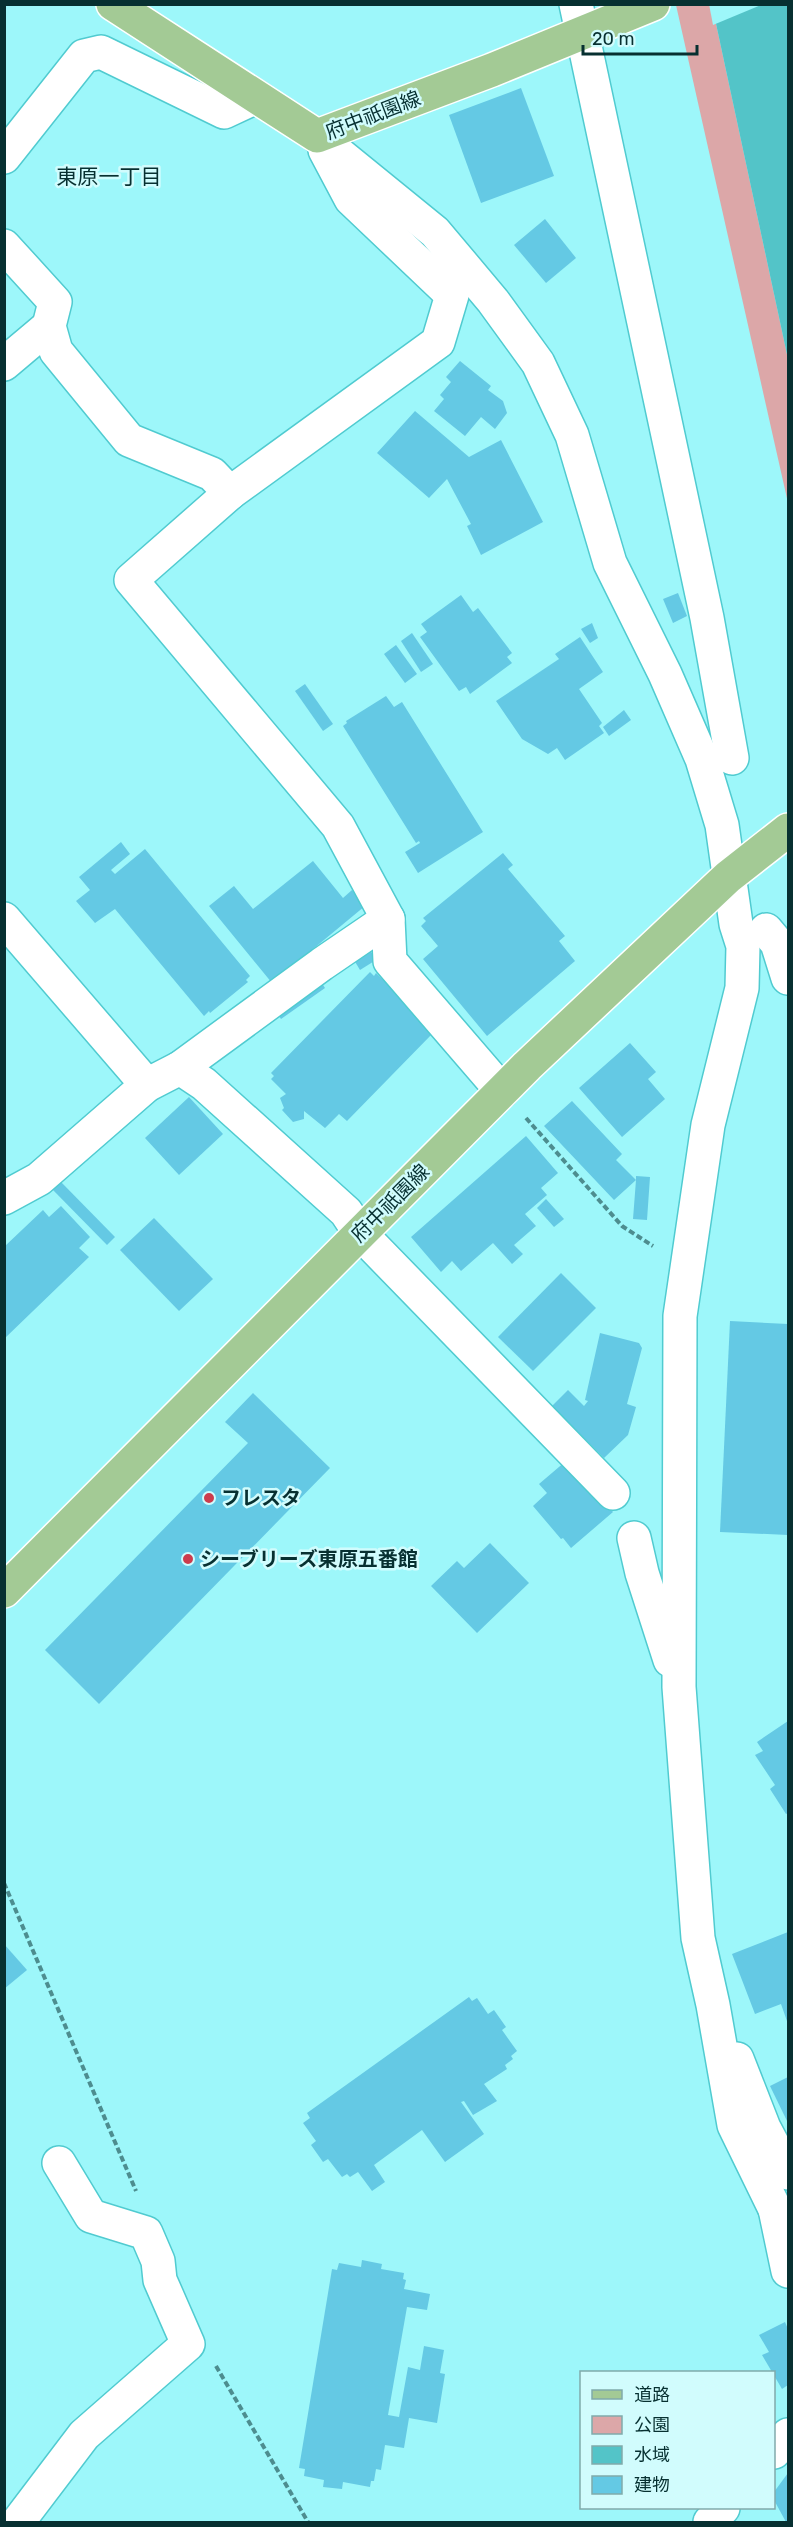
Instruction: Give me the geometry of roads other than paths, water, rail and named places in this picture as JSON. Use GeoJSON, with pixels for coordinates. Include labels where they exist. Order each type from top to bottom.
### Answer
{"type":"FeatureCollection","features":[{"type":"Feature","properties":{"kind":"main road","name":"府中祇園線"},"geometry":{"type":"LineString","coordinates":[[121,6],[317,136],[584,22],[653,4]]}},
{"type":"Feature","properties":{"kind":"main road","name":"府中祇園線"},"geometry":{"type":"LineString","coordinates":[[4,1591],[502,1091],[670,930],[728,877],[782,835]]}},
{"type":"Feature","properties":{"kind":"street"},"geometry":{"type":"LineString","coordinates":[[584,22],[707,618],[732,758]]}},
{"type":"Feature","properties":{"kind":"street"},"geometry":{"type":"LineString","coordinates":[[4,157],[84,56],[102,52],[224,112],[256,97]]}},
{"type":"Feature","properties":{"kind":"street"},"geometry":{"type":"LineString","coordinates":[[317,136],[351,199],[452,295],[438,342],[230,493],[131,580],[338,826],[388,918],[390,960],[502,1091]]}},
{"type":"Feature","properties":{"kind":"street"},"geometry":{"type":"LineString","coordinates":[[317,136],[435,232],[493,301],[538,363],[572,435],[610,563],[665,674],[702,759],[722,825],[736,924],[743,946],[742,988],[708,1125],[680,1316],[679,1687],[698,1938],[713,2005],[734,2125],[782,2220],[789,2271]]}},
{"type":"Feature","properties":{"kind":"street"},"geometry":{"type":"LineString","coordinates":[[4,246],[54,302],[49,326],[56,351],[129,440],[212,474],[230,493]]}},
{"type":"Feature","properties":{"kind":"street"},"geometry":{"type":"LineString","coordinates":[[4,364],[49,326]]}},
{"type":"Feature","properties":{"kind":"street"},"geometry":{"type":"LineString","coordinates":[[4,1198],[39,1179],[147,1085],[180,1068],[388,918]]}},
{"type":"Feature","properties":{"kind":"street"},"geometry":{"type":"LineString","coordinates":[[4,919],[147,1085]]}},
{"type":"Feature","properties":{"kind":"street"},"geometry":{"type":"LineString","coordinates":[[766,930],[777,943],[789,978]]}},
{"type":"Feature","properties":{"kind":"street"},"geometry":{"type":"LineString","coordinates":[[180,1068],[204,1084],[346,1212],[360,1233],[613,1492]]}},
{"type":"Feature","properties":{"kind":"street"},"geometry":{"type":"LineString","coordinates":[[634,1538],[642,1573],[679,1687]]}},
{"type":"Feature","properties":{"kind":"street"},"geometry":{"type":"LineString","coordinates":[[713,2005],[741,2066],[764,2128],[789,2173]]}},
{"type":"Feature","properties":{"kind":"street"},"geometry":{"type":"LineString","coordinates":[[18,2523],[84,2435],[188,2344],[160,2280],[158,2261],[146,2233],[91,2216],[59,2163]]}},
{"type":"Feature","properties":{"kind":"street"},"geometry":{"type":"LineString","coordinates":[[775,2451],[789,2435]]}},
{"type":"Feature","properties":{"kind":"street"},"geometry":{"type":"LineString","coordinates":[[710,2523],[722,2509]]}},
{"type":"Feature","properties":{"kind":"water"},"geometry":{"type":"Polygon","coordinates":[[[712,5],[788,5],[788,359],[712,5]]]}},
{"type":"Feature","properties":{"kind":"place","name":"フレスタ"},"geometry":{"type":"Point","coordinates":[209,1498]}},
{"type":"Feature","properties":{"kind":"place","name":"シーブリーズ東原五番館"},"geometry":{"type":"Point","coordinates":[188,1559]}},
{"type":"Feature","properties":{"kind":"district","name":"東原一丁目"},"geometry":{"type":"Point","coordinates":[109,176]}}]}
